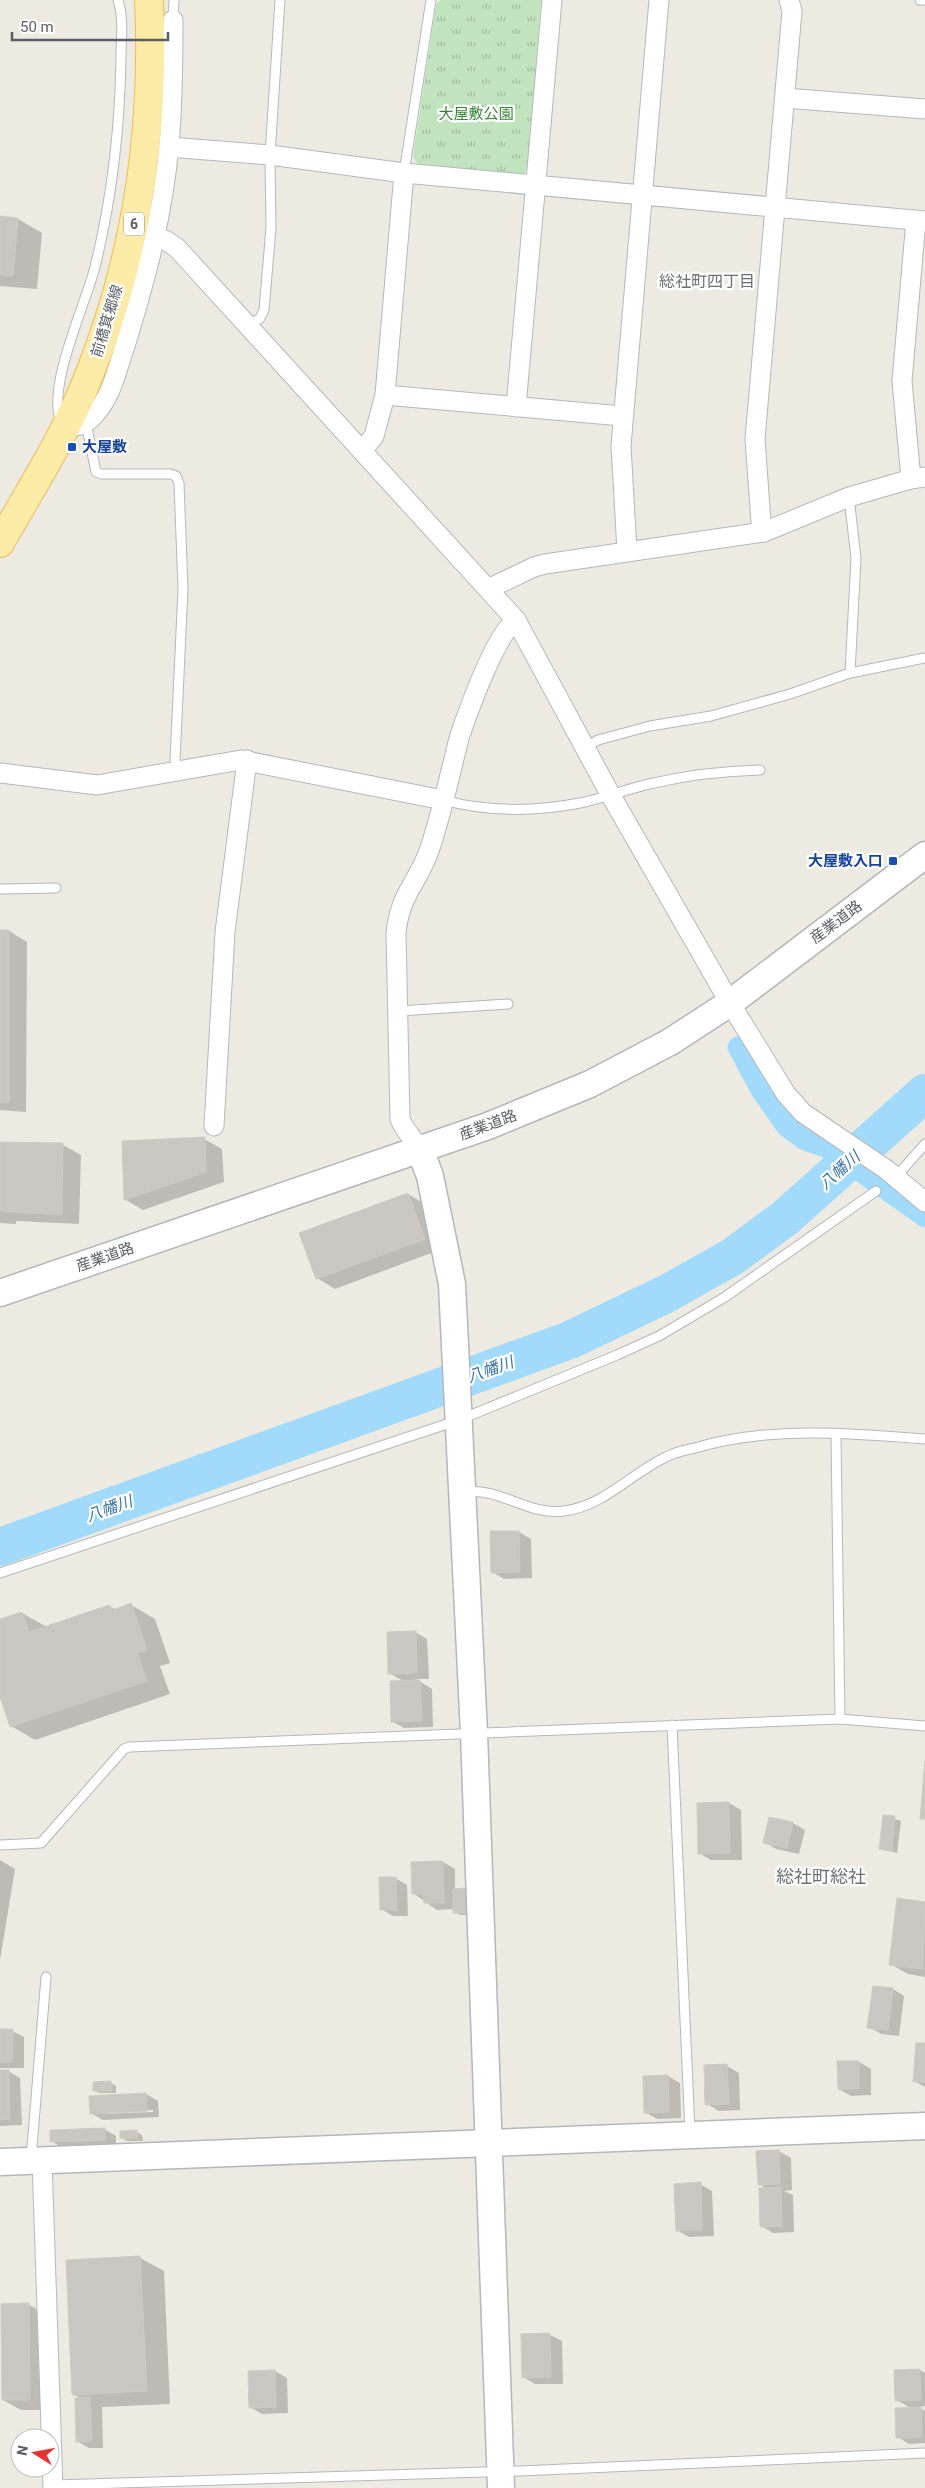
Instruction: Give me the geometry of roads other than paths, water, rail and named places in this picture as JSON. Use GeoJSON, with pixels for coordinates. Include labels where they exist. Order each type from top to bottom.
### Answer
{"type":"FeatureCollection","features":[{"type":"Feature","properties":{"kind":"main road","name":"前橋箕郷線"},"geometry":{"type":"LineString","coordinates":[[0,543],[76,425],[130,241],[146,148],[150,79],[149,0]]}},
{"type":"Feature","properties":{"kind":"street"},"geometry":{"type":"LineString","coordinates":[[516,407],[552,0]]}},
{"type":"Feature","properties":{"kind":"street"},"geometry":{"type":"LineString","coordinates":[[626,551],[620,463],[622,416],[660,0]]}},
{"type":"Feature","properties":{"kind":"street"},"geometry":{"type":"LineString","coordinates":[[764,532],[754,449],[792,11],[789,0]]}},
{"type":"Feature","properties":{"kind":"street"},"geometry":{"type":"LineString","coordinates":[[76,425],[102,405],[116,373],[138,306],[156,238],[169,147],[173,78],[173,20]]}},
{"type":"Feature","properties":{"kind":"street"},"geometry":{"type":"LineString","coordinates":[[784,98],[925,109]]}},
{"type":"Feature","properties":{"kind":"street"},"geometry":{"type":"LineString","coordinates":[[169,147],[270,155],[404,173],[921,221],[902,389],[918,478],[849,497],[764,532],[534,566],[488,589]]}},
{"type":"Feature","properties":{"kind":"street"},"geometry":{"type":"LineString","coordinates":[[362,451],[374,436],[385,395],[404,173]]}},
{"type":"Feature","properties":{"kind":"street"},"geometry":{"type":"LineString","coordinates":[[156,238],[165,240],[177,248],[516,620],[610,794],[730,1003],[786,1094],[803,1113],[891,1174],[925,1202]]}},
{"type":"Feature","properties":{"kind":"street"},"geometry":{"type":"LineString","coordinates":[[385,395],[622,416]]}},
{"type":"Feature","properties":{"kind":"street"},"geometry":{"type":"LineString","coordinates":[[500,2480],[474,1734],[452,1284],[430,1176],[415,1139],[404,1131],[400,1119],[396,933],[398,914],[403,898],[428,852],[464,722],[503,632],[516,620]]}},
{"type":"Feature","properties":{"kind":"street"},"geometry":{"type":"LineString","coordinates":[[214,1126],[225,932],[247,760]]}},
{"type":"Feature","properties":{"kind":"street"},"geometry":{"type":"LineString","coordinates":[[0,773],[98,785],[178,770],[247,760],[443,800]]}},
{"type":"Feature","properties":{"kind":"street","name":"産業道路"},"geometry":{"type":"LineString","coordinates":[[0,1293],[420,1150],[552,1102],[597,1081],[670,1042],[730,1003],[925,855]]}},
{"type":"Feature","properties":{"kind":"street"},"geometry":{"type":"LineString","coordinates":[[0,2162],[489,2141],[925,2126]]}},
{"type":"Feature","properties":{"kind":"street"},"geometry":{"type":"LineString","coordinates":[[37,2160],[53,2487]]}},
{"type":"Feature","properties":{"kind":"lane"},"geometry":{"type":"LineString","coordinates":[[118,0],[121,22],[121,83],[115,159],[95,268],[66,357],[58,396],[60,418],[76,425],[96,472],[101,474],[170,474],[176,476],[179,483],[183,589],[175,760],[178,770]]}},
{"type":"Feature","properties":{"kind":"lane"},"geometry":{"type":"LineString","coordinates":[[173,20],[174,0]]}},
{"type":"Feature","properties":{"kind":"lane"},"geometry":{"type":"LineString","coordinates":[[249,326],[260,318],[264,310],[271,228],[270,155],[280,0]]}},
{"type":"Feature","properties":{"kind":"lane"},"geometry":{"type":"LineString","coordinates":[[404,173],[431,0]]}},
{"type":"Feature","properties":{"kind":"lane"},"geometry":{"type":"LineString","coordinates":[[920,0],[925,0]]}},
{"type":"Feature","properties":{"kind":"lane"},"geometry":{"type":"LineString","coordinates":[[849,497],[856,558],[850,673]]}},
{"type":"Feature","properties":{"kind":"lane"},"geometry":{"type":"LineString","coordinates":[[585,748],[598,740],[650,726],[711,716],[790,694],[850,673],[925,658]]}},
{"type":"Feature","properties":{"kind":"lane"},"geometry":{"type":"LineString","coordinates":[[443,800],[475,808],[539,809],[580,803],[655,782],[731,771],[760,770]]}},
{"type":"Feature","properties":{"kind":"lane"},"geometry":{"type":"LineString","coordinates":[[0,889],[56,888]]}},
{"type":"Feature","properties":{"kind":"lane"},"geometry":{"type":"LineString","coordinates":[[399,1011],[508,1004]]}},
{"type":"Feature","properties":{"kind":"lane"},"geometry":{"type":"LineString","coordinates":[[891,1174],[925,1144]]}},
{"type":"Feature","properties":{"kind":"lane"},"geometry":{"type":"LineString","coordinates":[[0,1573],[459,1415],[659,1336],[725,1297],[876,1191]]}},
{"type":"Feature","properties":{"kind":"lane"},"geometry":{"type":"LineString","coordinates":[[462,1492],[484,1490],[530,1507],[562,1512],[594,1504],[627,1480],[666,1456],[706,1444],[754,1437],[836,1435],[925,1440]]}},
{"type":"Feature","properties":{"kind":"lane"},"geometry":{"type":"LineString","coordinates":[[836,1435],[840,1719]]}},
{"type":"Feature","properties":{"kind":"lane"},"geometry":{"type":"LineString","coordinates":[[0,1845],[41,1843],[129,1746],[840,1719],[925,1726]]}},
{"type":"Feature","properties":{"kind":"lane"},"geometry":{"type":"LineString","coordinates":[[672,1725],[690,2134]]}},
{"type":"Feature","properties":{"kind":"lane"},"geometry":{"type":"LineString","coordinates":[[37,2160],[33,2121],[46,1977]]}},
{"type":"Feature","properties":{"kind":"lane"},"geometry":{"type":"LineString","coordinates":[[53,2487],[500,2480],[925,2453]]}},
{"type":"Feature","properties":{"kind":"waterway"},"geometry":{"type":"LineString","coordinates":[[738,1047],[761,1090],[787,1127],[805,1140],[826,1147],[925,1217]]}},
{"type":"Feature","properties":{"kind":"waterway","name":"八幡川"},"geometry":{"type":"LineString","coordinates":[[0,1547],[570,1340],[666,1294],[732,1257],[785,1218],[925,1093]]}},
{"type":"Feature","properties":{"kind":"place","name":"大屋敷"},"geometry":{"type":"Point","coordinates":[72,447]}},
{"type":"Feature","properties":{"kind":"place","name":"大屋敷入口"},"geometry":{"type":"Point","coordinates":[893,861]}},
{"type":"Feature","properties":{"kind":"district","name":"総社町四丁目"},"geometry":{"type":"Point","coordinates":[707,281]}},
{"type":"Feature","properties":{"kind":"district","name":"総社町総社"},"geometry":{"type":"Point","coordinates":[821,1877]}},
{"type":"Feature","properties":{"kind":"park label","name":"大屋敷公園"},"geometry":{"type":"Point","coordinates":[476,114]}}]}
